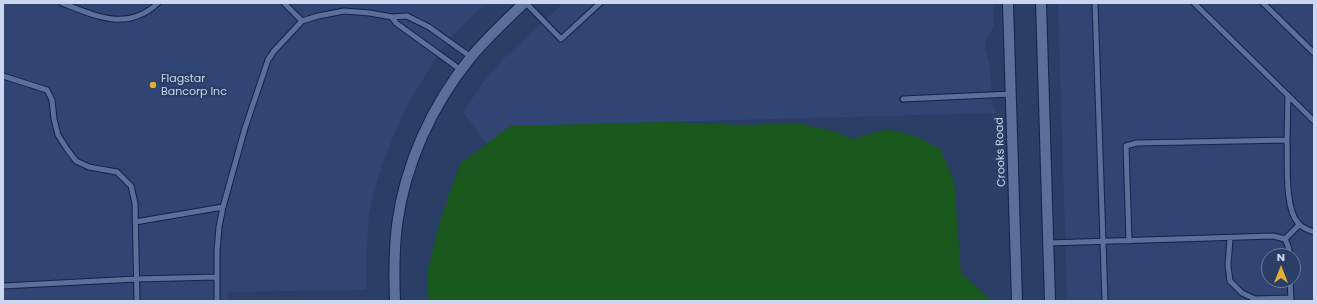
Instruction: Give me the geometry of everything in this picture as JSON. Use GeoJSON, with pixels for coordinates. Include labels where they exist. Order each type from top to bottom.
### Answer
{"type":"FeatureCollection","features":[{"type":"Feature","properties":{"kind":"main road"},"geometry":{"type":"LineString","coordinates":[[395,301],[396,230],[407,177],[424,131],[441,99],[471,57],[496,29],[525,3]]}},
{"type":"Feature","properties":{"kind":"main road","name":"Crooks Road"},"geometry":{"type":"LineString","coordinates":[[1008,3],[1017,301]]}},
{"type":"Feature","properties":{"kind":"main road"},"geometry":{"type":"LineString","coordinates":[[1041,3],[1050,301]]}},
{"type":"Feature","properties":{"kind":"lane"},"geometry":{"type":"LineString","coordinates":[[62,3],[90,13],[118,20],[135,18],[152,9],[158,3]]}},
{"type":"Feature","properties":{"kind":"lane"},"geometry":{"type":"LineString","coordinates":[[284,3],[302,21]]}},
{"type":"Feature","properties":{"kind":"lane"},"geometry":{"type":"LineString","coordinates":[[525,3],[561,39],[600,3]]}},
{"type":"Feature","properties":{"kind":"lane"},"geometry":{"type":"LineString","coordinates":[[1095,3],[1105,301]]}},
{"type":"Feature","properties":{"kind":"lane"},"geometry":{"type":"LineString","coordinates":[[1194,3],[1314,121]]}},
{"type":"Feature","properties":{"kind":"lane"},"geometry":{"type":"LineString","coordinates":[[1263,3],[1314,53]]}},
{"type":"Feature","properties":{"kind":"lane"},"geometry":{"type":"LineString","coordinates":[[217,301],[219,226],[245,128],[268,60],[274,51],[302,21],[344,11],[370,13],[392,17],[407,16],[419,21],[471,57]]}},
{"type":"Feature","properties":{"kind":"lane"},"geometry":{"type":"LineString","coordinates":[[392,17],[396,23],[461,70]]}},
{"type":"Feature","properties":{"kind":"lane"},"geometry":{"type":"LineString","coordinates":[[3,76],[47,90],[52,100],[54,119],[58,135],[76,161],[89,167],[117,172],[131,186],[135,203],[137,301]]}},
{"type":"Feature","properties":{"kind":"lane"},"geometry":{"type":"LineString","coordinates":[[903,99],[1011,94]]}},
{"type":"Feature","properties":{"kind":"lane"},"geometry":{"type":"LineString","coordinates":[[1288,95],[1289,199],[1292,212],[1299,225],[1314,232]]}},
{"type":"Feature","properties":{"kind":"lane"},"geometry":{"type":"LineString","coordinates":[[1129,240],[1126,146],[1137,143],[1288,140]]}},
{"type":"Feature","properties":{"kind":"lane"},"geometry":{"type":"LineString","coordinates":[[135,222],[223,207]]}},
{"type":"Feature","properties":{"kind":"lane"},"geometry":{"type":"LineString","coordinates":[[1285,239],[1299,225]]}},
{"type":"Feature","properties":{"kind":"lane"},"geometry":{"type":"LineString","coordinates":[[1048,243],[1273,236],[1285,239]]}},
{"type":"Feature","properties":{"kind":"lane"},"geometry":{"type":"LineString","coordinates":[[1230,238],[1228,266],[1230,281],[1242,293],[1255,299],[1291,300],[1290,288]]}},
{"type":"Feature","properties":{"kind":"lane"},"geometry":{"type":"LineString","coordinates":[[1285,239],[1288,248]]}},
{"type":"Feature","properties":{"kind":"lane"},"geometry":{"type":"LineString","coordinates":[[3,286],[136,279],[217,277]]}},
{"type":"Feature","properties":{"kind":"shaded area"},"geometry":{"type":"Polygon","coordinates":[[[3,3],[486,3],[453,35],[436,58],[410,100],[393,137],[380,171],[369,214],[366,290],[228,292],[228,301],[3,301],[3,3]]]}},
{"type":"Feature","properties":{"kind":"shaded area"},"geometry":{"type":"Polygon","coordinates":[[[563,3],[993,3],[994,27],[987,37],[985,48],[990,66],[992,102],[997,113],[511,126],[487,144],[463,112],[487,77],[503,59],[563,3]]]}},
{"type":"Feature","properties":{"kind":"shaded area"},"geometry":{"type":"Polygon","coordinates":[[[1058,3],[1314,3],[1314,301],[1067,301],[1058,3]]]}},
{"type":"Feature","properties":{"kind":"green space"},"geometry":{"type":"Polygon","coordinates":[[[667,122],[748,125],[796,123],[834,131],[852,139],[888,129],[918,137],[940,149],[954,181],[961,273],[989,298],[989,301],[428,301],[427,273],[440,221],[460,164],[510,126],[667,122]]]}},
{"type":"Feature","properties":{"kind":"place","name":"Flagstar Bancorp Inc"},"geometry":{"type":"Point","coordinates":[153,85]}}]}
